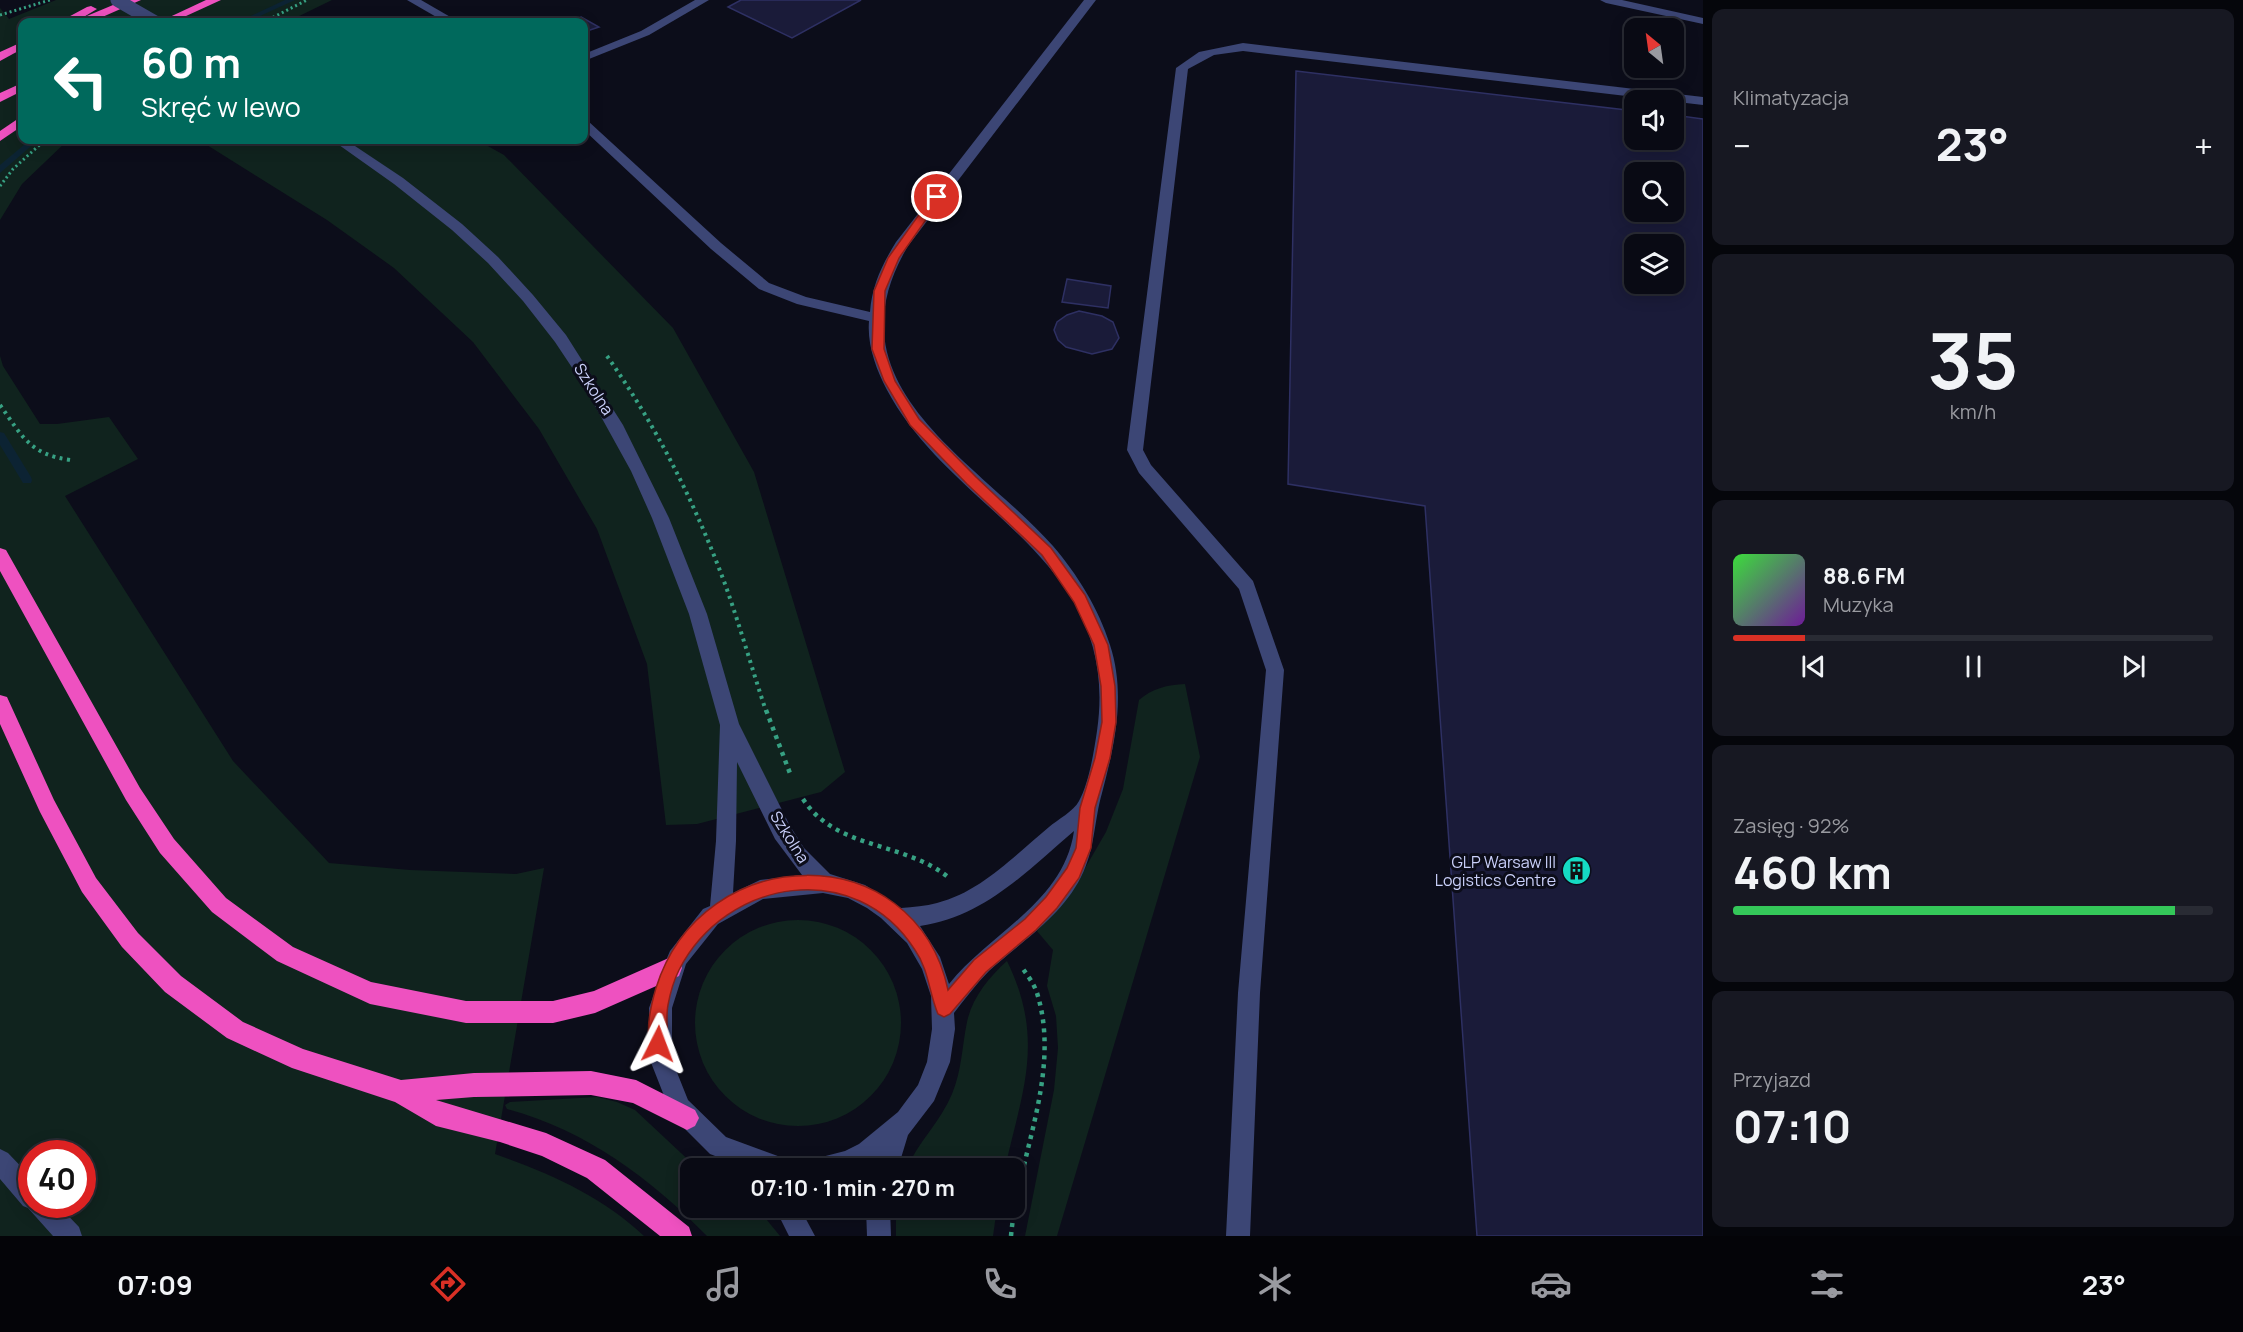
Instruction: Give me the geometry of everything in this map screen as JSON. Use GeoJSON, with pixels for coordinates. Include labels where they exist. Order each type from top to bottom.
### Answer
{"type":"FeatureCollection","features":[{"type":"Feature","properties":{"kind":"highway"},"geometry":{"type":"LineString","coordinates":[[73,18],[108,0]]}},
{"type":"Feature","properties":{"kind":"highway"},"geometry":{"type":"LineString","coordinates":[[92,18],[135,0]]}},
{"type":"Feature","properties":{"kind":"highway"},"geometry":{"type":"LineString","coordinates":[[174,18],[213,1]]}},
{"type":"Feature","properties":{"kind":"highway"},"geometry":{"type":"LineString","coordinates":[[185,18],[213,1]]}},
{"type":"Feature","properties":{"kind":"highway"},"geometry":{"type":"LineString","coordinates":[[0,57],[18,48]]}},
{"type":"Feature","properties":{"kind":"highway"},"geometry":{"type":"LineString","coordinates":[[0,98],[18,89]]}},
{"type":"Feature","properties":{"kind":"highway"},"geometry":{"type":"LineString","coordinates":[[0,137],[18,123]]}},
{"type":"Feature","properties":{"kind":"highway"},"geometry":{"type":"LineString","coordinates":[[0,555],[134,794],[167,846],[219,905],[285,954],[370,993],[466,1012],[553,1012],[595,1002],[671,968]]}},
{"type":"Feature","properties":{"kind":"highway"},"geometry":{"type":"LineString","coordinates":[[0,703],[46,806],[89,885],[130,940],[172,984],[235,1030],[300,1060],[400,1092],[436,1114],[500,1130],[546,1145],[596,1169],[638,1200],[680,1236]]}},
{"type":"Feature","properties":{"kind":"highway"},"geometry":{"type":"LineString","coordinates":[[400,1092],[474,1085],[591,1083],[636,1092],[687,1118]]}},
{"type":"Feature","properties":{"kind":"street"},"geometry":{"type":"LineString","coordinates":[[117,0],[148,18]]}},
{"type":"Feature","properties":{"kind":"street"},"geometry":{"type":"LineString","coordinates":[[413,0],[446,18]]}},
{"type":"Feature","properties":{"kind":"street"},"geometry":{"type":"LineString","coordinates":[[588,56],[645,33],[703,0]]}},
{"type":"Feature","properties":{"kind":"street"},"geometry":{"type":"LineString","coordinates":[[944,1008],[980,966],[1030,925],[1073,873],[1083,848],[1087,808],[1102,758],[1109,722],[1108,686],[1101,645],[1080,599],[1047,551],[957,466],[915,422],[889,381],[878,349],[879,291],[894,258],[937,197],[1090,0]]}},
{"type":"Feature","properties":{"kind":"street"},"geometry":{"type":"LineString","coordinates":[[1606,0],[1703,21]]}},
{"type":"Feature","properties":{"kind":"street"},"geometry":{"type":"LineString","coordinates":[[1238,1236],[1249,993],[1275,670],[1247,586],[1145,469],[1134,450],[1182,68],[1196,57],[1215,50],[1243,47],[1703,101]]}},
{"type":"Feature","properties":{"kind":"street"},"geometry":{"type":"LineString","coordinates":[[588,128],[716,246],[764,286],[801,301],[877,318]]}},
{"type":"Feature","properties":{"kind":"street","name":"Szkolna"},"geometry":{"type":"LineString","coordinates":[[344,144],[433,206],[494,261],[554,329],[582,370],[614,420],[659,510],[706,638],[728,723],[789,841],[803,863],[825,883]]}},
{"type":"Feature","properties":{"kind":"street","name":"Szkolna"},"geometry":{"type":"LineString","coordinates":[[720,909],[726,839],[728,723]]}},
{"type":"Feature","properties":{"kind":"street"},"geometry":{"type":"LineString","coordinates":[[899,919],[940,913],[989,890],[1087,808]]}},
{"type":"Feature","properties":{"kind":"street"},"geometry":{"type":"LineString","coordinates":[[743,1158],[717,1146],[687,1118],[667,1083],[658,1044],[660,1005],[671,968],[692,935],[720,909],[753,891],[788,882],[825,883],[852,890],[877,902],[899,919],[921,944],[936,974],[944,1008],[943,1042],[936,1074],[919,1105],[897,1132],[865,1154],[853,1158]]}},
{"type":"Feature","properties":{"kind":"street"},"geometry":{"type":"LineString","coordinates":[[889,1158],[897,1132]]}},
{"type":"Feature","properties":{"kind":"street"},"geometry":{"type":"LineString","coordinates":[[0,1161],[18,1181]]}},
{"type":"Feature","properties":{"kind":"street"},"geometry":{"type":"LineString","coordinates":[[53,1218],[70,1236]]}},
{"type":"Feature","properties":{"kind":"street"},"geometry":{"type":"LineString","coordinates":[[793,1218],[803,1236]]}},
{"type":"Feature","properties":{"kind":"street"},"geometry":{"type":"LineString","coordinates":[[878,1218],[879,1236]]}},
{"type":"Feature","properties":{"kind":"path"},"geometry":{"type":"LineString","coordinates":[[0,15],[50,0]]}},
{"type":"Feature","properties":{"kind":"path"},"geometry":{"type":"LineString","coordinates":[[272,18],[307,0]]}},
{"type":"Feature","properties":{"kind":"path"},"geometry":{"type":"LineString","coordinates":[[0,186],[41,144]]}},
{"type":"Feature","properties":{"kind":"path"},"geometry":{"type":"LineString","coordinates":[[0,405],[34,451],[51,459],[71,460]]}},
{"type":"Feature","properties":{"kind":"path"},"geometry":{"type":"LineString","coordinates":[[1011,1236],[1013,1214],[1042,1077],[1045,1044],[1042,1016],[1031,976]]}},
{"type":"Feature","properties":{"kind":"green space"},"geometry":{"type":"Polygon","coordinates":[[[56,0],[332,0],[295,18],[18,18],[18,144],[64,144],[22,184],[0,220],[0,8],[9,19],[56,0]]]}},
{"type":"Feature","properties":{"kind":"green space"},"geometry":{"type":"Polygon","coordinates":[[[205,144],[484,144],[504,155],[673,328],[754,472],[845,772],[821,792],[697,824],[666,825],[647,664],[597,529],[539,429],[473,342],[394,268],[327,220],[205,144]]]}},
{"type":"Feature","properties":{"kind":"green space"},"geometry":{"type":"Polygon","coordinates":[[[0,356],[3,366],[40,424],[109,417],[138,459],[65,496],[233,761],[329,863],[410,870],[516,874],[544,868],[495,1154],[535,1169],[593,1197],[644,1236],[0,1236],[0,356]]]}},
{"type":"Feature","properties":{"kind":"green space"},"geometry":{"type":"Polygon","coordinates":[[[1185,684],[1200,757],[1057,1236],[1025,1236],[1054,1090],[1058,1048],[1056,1016],[1047,986],[1053,950],[1037,931],[1084,870],[1106,832],[1123,789],[1139,700],[1160,688],[1185,684]]]}},
{"type":"Feature","properties":{"kind":"green space"},"geometry":{"type":"Polygon","coordinates":[[[798,920],[818,922],[837,928],[871,950],[893,984],[899,1003],[901,1023],[899,1043],[893,1062],[871,1096],[837,1118],[818,1124],[798,1126],[778,1124],[759,1118],[725,1096],[703,1062],[697,1043],[695,1023],[697,1003],[703,984],[725,950],[759,928],[778,922],[798,920]]]}},
{"type":"Feature","properties":{"kind":"green space"},"geometry":{"type":"Polygon","coordinates":[[[1007,961],[1019,989],[1028,1040],[1024,1088],[1007,1158],[912,1158],[952,1094],[960,1067],[969,1013],[977,996],[1007,961]]]}},
{"type":"Feature","properties":{"kind":"green space"},"geometry":{"type":"Polygon","coordinates":[[[597,1097],[635,1110],[686,1158],[680,1158],[680,1210],[616,1159],[564,1130],[507,1109],[505,1105],[510,1102],[597,1097]]]}},
{"type":"Feature","properties":{"kind":"green space"},"geometry":{"type":"Polygon","coordinates":[[[689,1218],[765,1218],[780,1236],[707,1236],[689,1218]]]}},
{"type":"Feature","properties":{"kind":"green space"},"geometry":{"type":"Polygon","coordinates":[[[896,1218],[996,1218],[993,1236],[896,1236],[896,1218]]]}},
{"type":"Feature","properties":{"kind":"building"},"geometry":{"type":"Polygon","coordinates":[[[741,0],[861,0],[792,38],[728,7],[741,0]]]}},
{"type":"Feature","properties":{"kind":"building"},"geometry":{"type":"Polygon","coordinates":[[[588,21],[599,27],[588,31],[588,21]]]}},
{"type":"Feature","properties":{"kind":"building","name":"GLP Warsaw III Logistics Centre"},"geometry":{"type":"Polygon","coordinates":[[[1296,71],[1624,110],[1624,150],[1684,150],[1684,116],[1703,119],[1703,1236],[1477,1236],[1425,506],[1288,484],[1296,71]]]}},
{"type":"Feature","properties":{"kind":"building"},"geometry":{"type":"Polygon","coordinates":[[[1067,279],[1111,286],[1108,308],[1062,302],[1067,279]]]}},
{"type":"Feature","properties":{"kind":"building"},"geometry":{"type":"Polygon","coordinates":[[[1079,311],[1102,316],[1113,322],[1119,338],[1112,349],[1092,354],[1066,347],[1058,340],[1054,330],[1057,322],[1079,311]]]}},
{"type":"Feature","properties":{"kind":"waterway"},"geometry":{"type":"LineString","coordinates":[[251,18],[291,0]]}},
{"type":"Feature","properties":{"kind":"waterway"},"geometry":{"type":"LineString","coordinates":[[0,170],[29,144]]}},
{"type":"Feature","properties":{"kind":"waterway"},"geometry":{"type":"LineString","coordinates":[[0,436],[27,480]]}},
{"type":"Feature","properties":{"kind":"place","name":"GLP Warsaw III Logistics Centre"},"geometry":{"type":"Point","coordinates":[1577,871]}},
{"type":"Feature","properties":{"kind":"route"},"geometry":{"type":"LineString","coordinates":[[658,1044],[660,1005],[671,968],[692,935],[720,909],[753,891],[788,882],[825,883],[852,890],[877,902],[899,919],[921,944],[936,974],[944,1008],[980,966],[1030,925],[1051,902],[1073,873],[1083,848],[1087,808],[1102,758],[1109,722],[1108,686],[1101,645],[1080,599],[1047,551],[971,480],[915,422],[889,381],[878,349],[879,291],[894,258],[937,197]]}}]}
